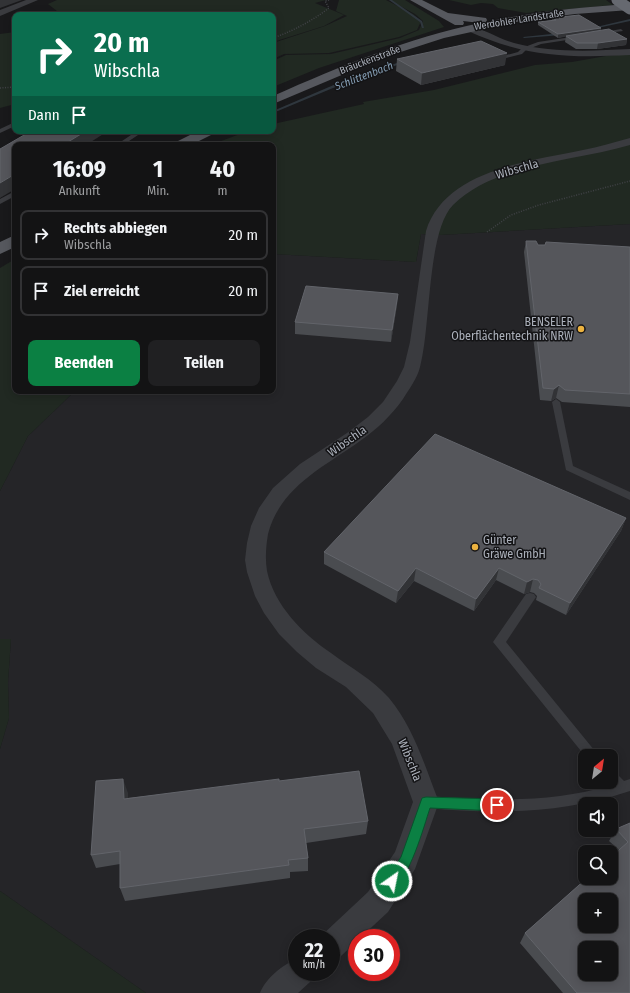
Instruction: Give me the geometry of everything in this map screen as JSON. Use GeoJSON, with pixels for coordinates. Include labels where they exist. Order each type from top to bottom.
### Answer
{"type":"FeatureCollection","features":[{"type":"Feature","properties":{"kind":"highway"},"geometry":{"type":"LineString","coordinates":[[617,0],[630,8]]}},
{"type":"Feature","properties":{"kind":"main road","name":"Werdohler Landstraße"},"geometry":{"type":"LineString","coordinates":[[415,0],[471,29],[510,20],[559,13],[630,8]]}},
{"type":"Feature","properties":{"kind":"main road"},"geometry":{"type":"LineString","coordinates":[[447,16],[481,20],[510,20]]}},
{"type":"Feature","properties":{"kind":"main road","name":"Bräuckenstraße"},"geometry":{"type":"LineString","coordinates":[[276,99],[378,56],[438,37],[471,29]]}},
{"type":"Feature","properties":{"kind":"main road"},"geometry":{"type":"LineString","coordinates":[[187,142],[202,134]]}},
{"type":"Feature","properties":{"kind":"main road"},"geometry":{"type":"LineString","coordinates":[[0,249],[12,242]]}},
{"type":"Feature","properties":{"kind":"street"},"geometry":{"type":"LineString","coordinates":[[4,0],[24,4]]}},
{"type":"Feature","properties":{"kind":"street"},"geometry":{"type":"LineString","coordinates":[[0,13],[34,0]]}},
{"type":"Feature","properties":{"kind":"street"},"geometry":{"type":"LineString","coordinates":[[471,29],[483,35],[524,49],[573,55],[630,52]]}},
{"type":"Feature","properties":{"kind":"street","name":"Wibschla"},"geometry":{"type":"LineString","coordinates":[[426,802],[396,725],[380,706],[355,681],[316,655],[282,623],[269,604],[257,569],[256,545],[258,533],[264,517],[274,499],[288,483],[303,470],[351,440],[369,425],[390,406],[404,384],[411,370],[416,351],[431,234],[439,215],[449,202],[475,184],[508,170],[596,151],[630,141]]}},
{"type":"Feature","properties":{"kind":"street"},"geometry":{"type":"LineString","coordinates":[[340,938],[378,902],[406,860],[426,802]]}},
{"type":"Feature","properties":{"kind":"street"},"geometry":{"type":"LineString","coordinates":[[275,993],[289,981]]}},
{"type":"Feature","properties":{"kind":"lane"},"geometry":{"type":"LineString","coordinates":[[591,35],[621,30]]}},
{"type":"Feature","properties":{"kind":"lane"},"geometry":{"type":"LineString","coordinates":[[502,57],[520,53],[524,49],[540,43],[584,36]]}},
{"type":"Feature","properties":{"kind":"lane"},"geometry":{"type":"LineString","coordinates":[[0,131],[12,125]]}},
{"type":"Feature","properties":{"kind":"lane"},"geometry":{"type":"LineString","coordinates":[[124,142],[136,134]]}},
{"type":"Feature","properties":{"kind":"lane"},"geometry":{"type":"LineString","coordinates":[[0,202],[12,195]]}},
{"type":"Feature","properties":{"kind":"lane"},"geometry":{"type":"LineString","coordinates":[[556,402],[569,468],[630,496]]}},
{"type":"Feature","properties":{"kind":"lane"},"geometry":{"type":"LineString","coordinates":[[530,597],[499,642],[587,749]]}},
{"type":"Feature","properties":{"kind":"lane"},"geometry":{"type":"LineString","coordinates":[[426,802],[456,805],[524,805],[568,801],[626,786]]}},
{"type":"Feature","properties":{"kind":"path"},"geometry":{"type":"LineString","coordinates":[[276,37],[291,32],[315,20],[329,8],[325,1],[329,0]]}},
{"type":"Feature","properties":{"kind":"path"},"geometry":{"type":"LineString","coordinates":[[0,88],[12,87]]}},
{"type":"Feature","properties":{"kind":"path"},"geometry":{"type":"LineString","coordinates":[[487,232],[511,215],[539,205],[630,181]]}},
{"type":"Feature","properties":{"kind":"shaded area"},"geometry":{"type":"Polygon","coordinates":[[[57,0],[326,0],[315,3],[344,15],[324,26],[276,41],[276,12],[58,12],[48,4],[57,0]]]}},
{"type":"Feature","properties":{"kind":"shaded area"},"geometry":{"type":"Polygon","coordinates":[[[339,0],[386,0],[413,14],[421,21],[417,30],[399,37],[329,53],[284,54],[276,58],[276,42],[325,26],[347,16],[336,11],[339,0]]]}},
{"type":"Feature","properties":{"kind":"shaded area"},"geometry":{"type":"Polygon","coordinates":[[[389,0],[405,0],[439,21],[444,27],[319,68],[276,86],[276,60],[286,55],[331,54],[400,38],[419,30],[423,21],[415,14],[389,0]]]}},
{"type":"Feature","properties":{"kind":"shaded area"},"geometry":{"type":"Polygon","coordinates":[[[449,0],[606,0],[613,5],[526,13],[498,8],[493,4],[481,3],[471,5],[449,0]]]}},
{"type":"Feature","properties":{"kind":"shaded area"},"geometry":{"type":"Polygon","coordinates":[[[12,32],[12,105],[0,108],[0,34],[12,32]]]}},
{"type":"Feature","properties":{"kind":"shaded area"},"geometry":{"type":"Polygon","coordinates":[[[630,54],[630,224],[440,235],[421,234],[416,262],[276,254],[276,142],[219,142],[240,134],[276,134],[276,123],[364,104],[363,102],[434,90],[535,65],[572,62],[606,56],[630,54]]]}},
{"type":"Feature","properties":{"kind":"shaded area"},"geometry":{"type":"Polygon","coordinates":[[[630,224],[630,993],[146,993],[0,891],[0,749],[9,718],[8,682],[11,639],[0,639],[0,491],[28,436],[72,394],[276,394],[276,254],[416,262],[421,234],[440,235],[630,224]]]}},
{"type":"Feature","properties":{"kind":"shaded area"},"geometry":{"type":"Polygon","coordinates":[[[12,261],[12,394],[72,394],[28,436],[0,491],[0,268],[12,261]]]}},
{"type":"Feature","properties":{"kind":"shaded area"},"geometry":{"type":"Polygon","coordinates":[[[0,639],[11,639],[8,682],[9,718],[0,749],[0,639]]]}},
{"type":"Feature","properties":{"kind":"shaded area"},"geometry":{"type":"Polygon","coordinates":[[[0,891],[146,993],[0,993],[0,891]]]}},
{"type":"Feature","properties":{"kind":"building"},"geometry":{"type":"Polygon","coordinates":[[[579,15],[601,28],[558,34],[538,22],[556,20],[552,18],[579,15]]]}},
{"type":"Feature","properties":{"kind":"building"},"geometry":{"type":"Polygon","coordinates":[[[609,29],[627,39],[598,43],[577,43],[566,36],[609,29]]]}},
{"type":"Feature","properties":{"kind":"building"},"geometry":{"type":"Polygon","coordinates":[[[481,41],[507,53],[422,73],[397,59],[481,41]]]}},
{"type":"Feature","properties":{"kind":"building"},"geometry":{"type":"Polygon","coordinates":[[[26,134],[81,134],[68,142],[12,142],[26,134]]]}},
{"type":"Feature","properties":{"kind":"building"},"geometry":{"type":"Polygon","coordinates":[[[12,142],[12,176],[0,183],[0,149],[12,142]]]}},
{"type":"Feature","properties":{"kind":"building","name":"BENSELER Oberflächentechnik NRW"},"geometry":{"type":"Polygon","coordinates":[[[526,241],[536,241],[538,245],[545,245],[546,242],[630,247],[630,394],[565,390],[559,385],[554,389],[543,388],[526,241]]]}},
{"type":"Feature","properties":{"kind":"building"},"geometry":{"type":"Polygon","coordinates":[[[306,286],[398,294],[392,330],[295,322],[306,286]]]}},
{"type":"Feature","properties":{"kind":"building","name":"Günter Gräwe GmbH"},"geometry":{"type":"Polygon","coordinates":[[[435,434],[626,518],[570,603],[539,588],[541,584],[538,580],[533,579],[527,582],[499,568],[476,599],[416,568],[398,591],[324,552],[435,434]]]}},
{"type":"Feature","properties":{"kind":"building"},"geometry":{"type":"Polygon","coordinates":[[[359,771],[368,821],[304,829],[308,858],[288,860],[289,865],[120,888],[120,851],[91,855],[96,781],[123,779],[124,799],[279,779],[279,781],[359,771]]]}},
{"type":"Feature","properties":{"kind":"building"},"geometry":{"type":"Polygon","coordinates":[[[630,823],[630,993],[577,993],[525,933],[579,885],[618,885],[618,851],[628,842],[618,831],[618,828],[630,823]]]}},
{"type":"Feature","properties":{"kind":"waterway"},"geometry":{"type":"LineString","coordinates":[[390,0],[421,22],[423,27]]}},
{"type":"Feature","properties":{"kind":"waterway","name":"Schlittenbach"},"geometry":{"type":"LineString","coordinates":[[593,28],[630,20]]}},
{"type":"Feature","properties":{"kind":"waterway","name":"Schlittenbach"},"geometry":{"type":"LineString","coordinates":[[524,37],[561,34]]}},
{"type":"Feature","properties":{"kind":"waterway","name":"Schlittenbach"},"geometry":{"type":"LineString","coordinates":[[276,111],[344,82],[404,62]]}},
{"type":"Feature","properties":{"kind":"place","name":"BENSELER Oberflächentechnik NRW"},"geometry":{"type":"Point","coordinates":[581,329]}},
{"type":"Feature","properties":{"kind":"place","name":"Günter Gräwe GmbH"},"geometry":{"type":"Point","coordinates":[475,547]}},
{"type":"Feature","properties":{"kind":"route"},"geometry":{"type":"LineString","coordinates":[[392,881],[406,860],[426,802],[456,805],[497,805]]}}]}
